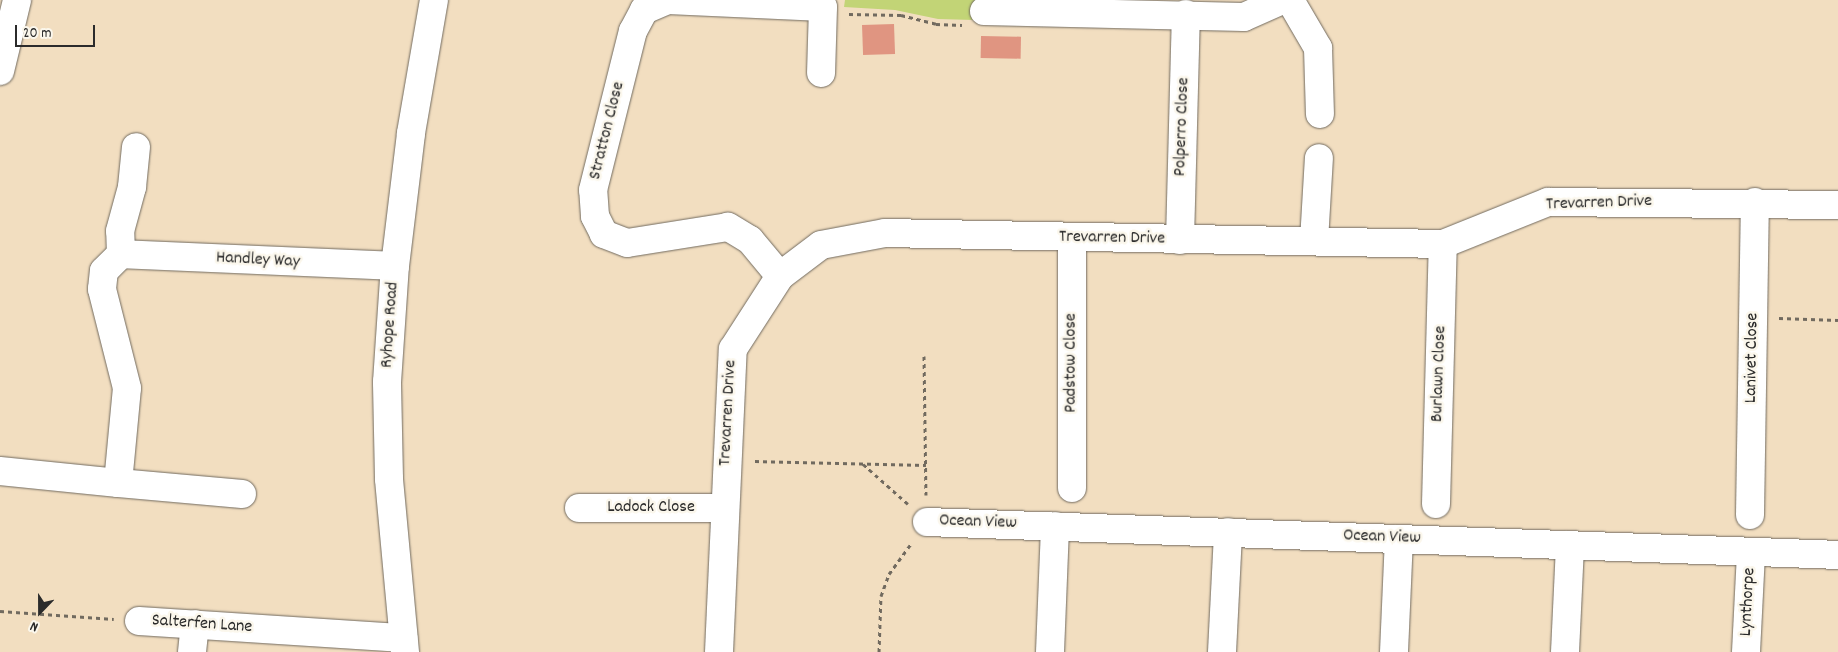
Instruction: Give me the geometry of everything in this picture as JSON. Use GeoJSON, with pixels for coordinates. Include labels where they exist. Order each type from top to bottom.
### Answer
{"type":"FeatureCollection","features":[{"type":"Feature","properties":{"kind":"main road"},"geometry":{"type":"LineString","coordinates":[[0,71],[17,0]]}},
{"type":"Feature","properties":{"kind":"main road","name":"Ryhope Road"},"geometry":{"type":"LineString","coordinates":[[404,645],[389,479],[387,382],[395,266],[411,133],[434,0]]}},
{"type":"Feature","properties":{"kind":"main road","name":"Stratton Close"},"geometry":{"type":"LineString","coordinates":[[780,276],[750,240],[728,227],[627,243],[604,234],[595,216],[594,190],[633,31],[644,10],[668,0],[823,7]]}},
{"type":"Feature","properties":{"kind":"main road"},"geometry":{"type":"LineString","coordinates":[[984,11],[1186,14],[1244,17],[1282,0]]}},
{"type":"Feature","properties":{"kind":"main road"},"geometry":{"type":"LineString","coordinates":[[1290,0],[1318,48],[1320,114]]}},
{"type":"Feature","properties":{"kind":"main road"},"geometry":{"type":"LineString","coordinates":[[821,73],[823,7]]}},
{"type":"Feature","properties":{"kind":"main road","name":"Polperro Close"},"geometry":{"type":"LineString","coordinates":[[1180,240],[1186,14]]}},
{"type":"Feature","properties":{"kind":"main road"},"geometry":{"type":"LineString","coordinates":[[118,484],[127,388],[102,290],[104,271],[122,254],[120,231],[132,187],[136,147]]}},
{"type":"Feature","properties":{"kind":"main road"},"geometry":{"type":"LineString","coordinates":[[1314,241],[1319,158]]}},
{"type":"Feature","properties":{"kind":"main road","name":"Trevarren Drive"},"geometry":{"type":"LineString","coordinates":[[719,652],[726,460],[733,349],[780,276],[821,245],[885,233],[1443,244],[1548,202],[1838,204]]}},
{"type":"Feature","properties":{"kind":"main road","name":"Lanivet Close"},"geometry":{"type":"LineString","coordinates":[[1750,514],[1755,202]]}},
{"type":"Feature","properties":{"kind":"main road","name":"Padstow Close"},"geometry":{"type":"LineString","coordinates":[[1072,238],[1072,488]]}},
{"type":"Feature","properties":{"kind":"main road","name":"Burlawn Close"},"geometry":{"type":"LineString","coordinates":[[1436,504],[1443,244]]}},
{"type":"Feature","properties":{"kind":"main road","name":"Handley Way"},"geometry":{"type":"LineString","coordinates":[[122,254],[395,266]]}},
{"type":"Feature","properties":{"kind":"main road"},"geometry":{"type":"LineString","coordinates":[[0,471],[118,484],[242,494]]}},
{"type":"Feature","properties":{"kind":"main road","name":"Ladock Close"},"geometry":{"type":"LineString","coordinates":[[579,508],[724,508]]}},
{"type":"Feature","properties":{"kind":"main road","name":"Ocean View"},"geometry":{"type":"LineString","coordinates":[[927,522],[1838,555]]}},
{"type":"Feature","properties":{"kind":"main road"},"geometry":{"type":"LineString","coordinates":[[1050,652],[1055,526]]}},
{"type":"Feature","properties":{"kind":"main road"},"geometry":{"type":"LineString","coordinates":[[1222,652],[1228,532]]}},
{"type":"Feature","properties":{"kind":"main road"},"geometry":{"type":"LineString","coordinates":[[1394,652],[1399,539]]}},
{"type":"Feature","properties":{"kind":"main road"},"geometry":{"type":"LineString","coordinates":[[1565,652],[1570,545]]}},
{"type":"Feature","properties":{"kind":"main road","name":"Lynthorpe"},"geometry":{"type":"LineString","coordinates":[[1746,652],[1751,552]]}},
{"type":"Feature","properties":{"kind":"main road","name":"Salterfen Lane"},"geometry":{"type":"LineString","coordinates":[[139,621],[195,624],[404,645]]}},
{"type":"Feature","properties":{"kind":"main road"},"geometry":{"type":"LineString","coordinates":[[192,652],[195,624]]}},
{"type":"Feature","properties":{"kind":"path"},"geometry":{"type":"LineString","coordinates":[[823,7],[837,14],[901,15],[936,24],[982,26],[984,11]]}},
{"type":"Feature","properties":{"kind":"path"},"geometry":{"type":"LineString","coordinates":[[1753,318],[1838,320]]}},
{"type":"Feature","properties":{"kind":"path"},"geometry":{"type":"LineString","coordinates":[[879,652],[881,596],[889,574],[927,522],[924,356]]}},
{"type":"Feature","properties":{"kind":"path"},"geometry":{"type":"LineString","coordinates":[[726,460],[926,465]]}},
{"type":"Feature","properties":{"kind":"path"},"geometry":{"type":"LineString","coordinates":[[863,464],[927,522]]}},
{"type":"Feature","properties":{"kind":"path","name":"Salterfen Lane"},"geometry":{"type":"LineString","coordinates":[[0,611],[139,621]]}},
{"type":"Feature","properties":{"kind":"green space"},"geometry":{"type":"Polygon","coordinates":[[[845,0],[976,0],[974,20],[938,19],[895,10],[844,7],[845,0]]]}},
{"type":"Feature","properties":{"kind":"building"},"geometry":{"type":"Polygon","coordinates":[[[894,24],[895,54],[863,55],[862,25],[894,24]]]}},
{"type":"Feature","properties":{"kind":"building"},"geometry":{"type":"Polygon","coordinates":[[[981,36],[1021,37],[1021,59],[981,58],[981,36]]]}}]}
